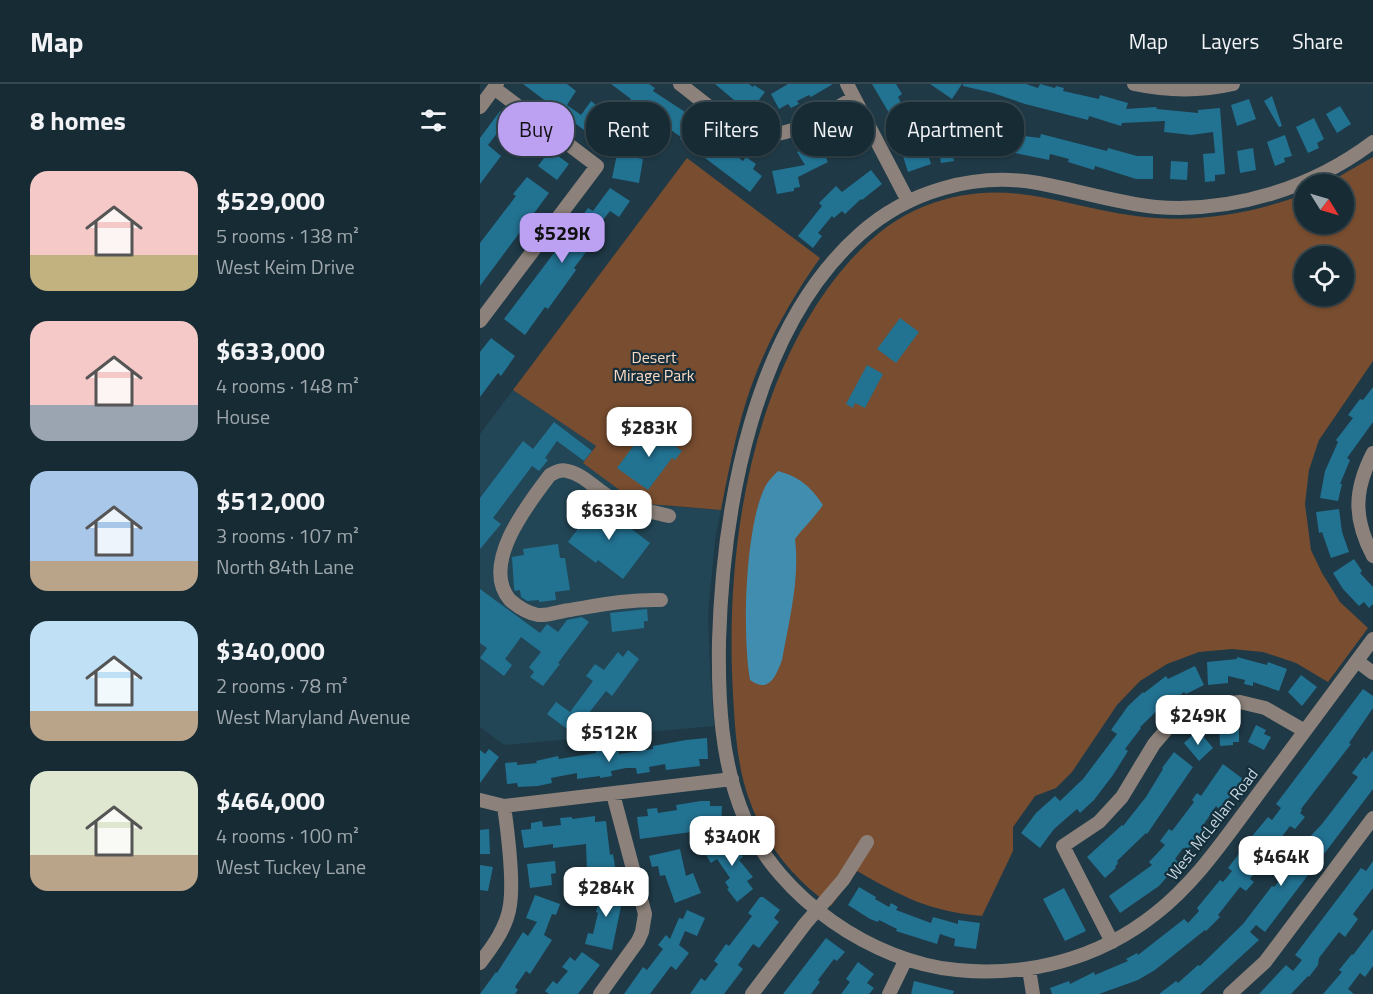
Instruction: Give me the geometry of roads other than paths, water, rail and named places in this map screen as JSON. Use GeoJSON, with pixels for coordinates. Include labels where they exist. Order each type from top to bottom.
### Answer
{"type":"FeatureCollection","features":[{"type":"Feature","properties":{"kind":"street"},"geometry":{"type":"LineString","coordinates":[[680,84],[726,119],[768,141],[854,98]]}},
{"type":"Feature","properties":{"kind":"street"},"geometry":{"type":"LineString","coordinates":[[847,84],[908,201]]}},
{"type":"Feature","properties":{"kind":"street"},"geometry":{"type":"LineString","coordinates":[[1134,84],[1158,89],[1186,87],[1212,89],[1233,84]]}},
{"type":"Feature","properties":{"kind":"street"},"geometry":{"type":"LineString","coordinates":[[480,107],[496,86],[597,166],[482,314]]}},
{"type":"Feature","properties":{"kind":"street","name":"West McLellan Road"},"geometry":{"type":"LineString","coordinates":[[1373,142],[1341,164],[1300,183],[1259,198],[1219,205],[1151,206],[1034,182],[1005,180],[949,187],[908,201],[881,216],[858,236],[824,274],[796,317],[783,341],[755,410],[735,493],[721,603],[719,668],[724,743],[732,779],[746,821],[760,847],[789,885],[817,910],[865,941],[906,959],[963,971],[996,972],[1029,969],[1056,964],[1112,942],[1154,915],[1188,885],[1373,639]]}},
{"type":"Feature","properties":{"kind":"street"},"geometry":{"type":"LineString","coordinates":[[1373,453],[1360,484],[1358,506],[1362,533],[1373,555]]}},
{"type":"Feature","properties":{"kind":"street"},"geometry":{"type":"LineString","coordinates":[[661,600],[640,600],[538,615],[519,607],[504,596],[497,585],[495,555],[506,532],[550,476],[558,470],[578,475],[611,498],[636,508],[669,516]]}},
{"type":"Feature","properties":{"kind":"street"},"geometry":{"type":"LineString","coordinates":[[1357,661],[1373,673]]}},
{"type":"Feature","properties":{"kind":"street"},"geometry":{"type":"LineString","coordinates":[[1112,942],[1063,846],[1100,822],[1122,797],[1154,744],[1178,716],[1203,705],[1240,702],[1265,708],[1305,731]]}},
{"type":"Feature","properties":{"kind":"street"},"geometry":{"type":"LineString","coordinates":[[480,800],[504,806],[732,779]]}},
{"type":"Feature","properties":{"kind":"street"},"geometry":{"type":"LineString","coordinates":[[600,994],[638,941],[652,915],[613,794]]}},
{"type":"Feature","properties":{"kind":"street"},"geometry":{"type":"LineString","coordinates":[[480,963],[498,939],[510,905],[510,875],[504,806]]}},
{"type":"Feature","properties":{"kind":"street"},"geometry":{"type":"LineString","coordinates":[[1230,994],[1265,962],[1373,818]]}},
{"type":"Feature","properties":{"kind":"street"},"geometry":{"type":"LineString","coordinates":[[752,994],[843,880],[867,842]]}},
{"type":"Feature","properties":{"kind":"street"},"geometry":{"type":"LineString","coordinates":[[890,994],[906,959]]}},
{"type":"Feature","properties":{"kind":"street"},"geometry":{"type":"LineString","coordinates":[[1029,969],[1033,994]]}},
{"type":"Feature","properties":{"kind":"water"},"geometry":{"type":"Polygon","coordinates":[[[778,471],[804,483],[823,505],[795,539],[795,585],[782,660],[771,681],[762,685],[750,680],[746,636],[747,580],[759,503],[766,485],[778,471]]]}},
{"type":"Feature","properties":{"kind":"park label","name":"Desert Mirage Park"},"geometry":{"type":"Point","coordinates":[654,366]}}]}
